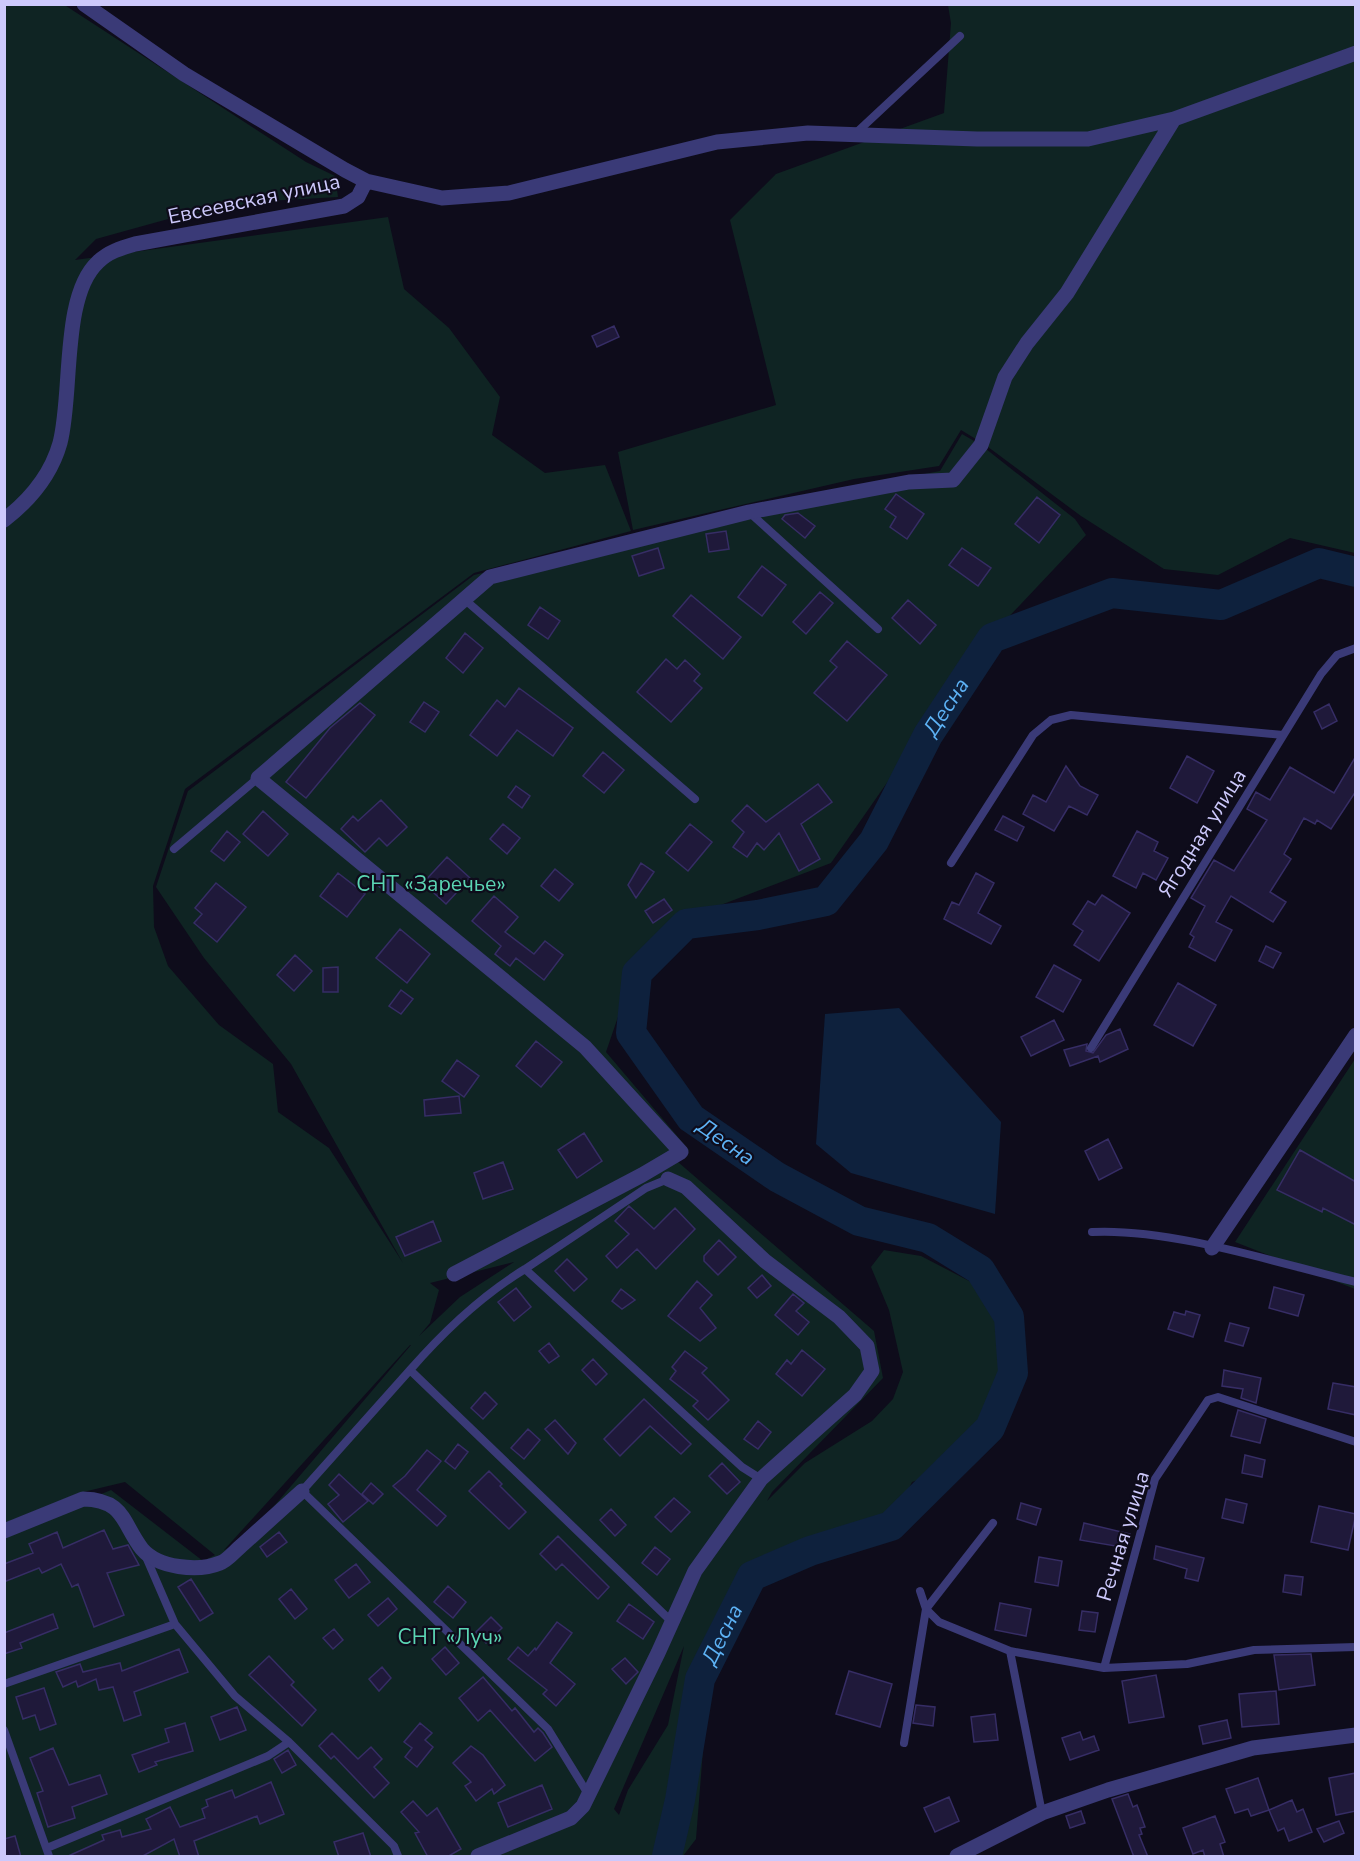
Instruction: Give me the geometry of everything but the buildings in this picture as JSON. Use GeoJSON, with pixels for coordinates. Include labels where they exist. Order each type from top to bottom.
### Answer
{"type":"FeatureCollection","features":[{"type":"Feature","properties":{"kind":"street","name":"Евсеевская улица"},"geometry":{"type":"LineString","coordinates":[[4,520],[24,505],[46,476],[59,445],[65,418],[76,297],[97,262],[116,249],[135,244],[344,207],[358,197],[366,182],[184,74],[84,4]]}},
{"type":"Feature","properties":{"kind":"street"},"geometry":{"type":"LineString","coordinates":[[366,182],[442,198],[509,193],[717,142],[808,133],[977,139],[1088,139],[1174,118],[1356,53]]}},
{"type":"Feature","properties":{"kind":"street"},"geometry":{"type":"LineString","coordinates":[[454,1274],[681,1152],[585,1047],[258,778],[490,577],[749,512],[909,482],[953,480],[981,445],[1005,377],[1027,343],[1067,293],[1174,118]]}},
{"type":"Feature","properties":{"kind":"street"},"geometry":{"type":"LineString","coordinates":[[1212,1248],[1356,1035]]}},
{"type":"Feature","properties":{"kind":"street"},"geometry":{"type":"LineString","coordinates":[[478,1857],[571,1818],[583,1806],[658,1653],[695,1571],[761,1479],[855,1395],[872,1371],[867,1346],[839,1317],[765,1261],[686,1187],[668,1179]]}},
{"type":"Feature","properties":{"kind":"street"},"geometry":{"type":"LineString","coordinates":[[4,1531],[83,1499],[96,1500],[121,1514],[143,1550],[163,1561],[191,1568],[221,1563],[302,1491]]}},
{"type":"Feature","properties":{"kind":"street"},"geometry":{"type":"LineString","coordinates":[[957,1857],[1042,1813],[1108,1790],[1253,1748],[1356,1735]]}},
{"type":"Feature","properties":{"kind":"lane"},"geometry":{"type":"LineString","coordinates":[[855,134],[960,36]]}},
{"type":"Feature","properties":{"kind":"lane"},"geometry":{"type":"LineString","coordinates":[[749,512],[878,629]]}},
{"type":"Feature","properties":{"kind":"lane"},"geometry":{"type":"LineString","coordinates":[[464,599],[695,799]]}},
{"type":"Feature","properties":{"kind":"lane","name":"Ягодная улица"},"geometry":{"type":"LineString","coordinates":[[1090,1048],[1321,674],[1337,655],[1356,648]]}},
{"type":"Feature","properties":{"kind":"lane"},"geometry":{"type":"LineString","coordinates":[[951,863],[1033,735],[1051,720],[1071,716],[1283,735]]}},
{"type":"Feature","properties":{"kind":"lane"},"geometry":{"type":"LineString","coordinates":[[174,849],[258,778]]}},
{"type":"Feature","properties":{"kind":"lane"},"geometry":{"type":"LineString","coordinates":[[588,1794],[548,1729],[302,1491],[438,1338],[492,1289],[646,1188],[668,1179]]}},
{"type":"Feature","properties":{"kind":"lane"},"geometry":{"type":"LineString","coordinates":[[1092,1232],[1125,1230],[1356,1282]]}},
{"type":"Feature","properties":{"kind":"lane"},"geometry":{"type":"LineString","coordinates":[[525,1269],[742,1467],[761,1479]]}},
{"type":"Feature","properties":{"kind":"lane"},"geometry":{"type":"LineString","coordinates":[[410,1370],[671,1622]]}},
{"type":"Feature","properties":{"kind":"lane","name":"Речная улица"},"geometry":{"type":"LineString","coordinates":[[1104,1668],[1155,1479],[1208,1400],[1218,1398],[1356,1442]]}},
{"type":"Feature","properties":{"kind":"lane"},"geometry":{"type":"LineString","coordinates":[[904,1743],[926,1609],[993,1523]]}},
{"type":"Feature","properties":{"kind":"lane"},"geometry":{"type":"LineString","coordinates":[[143,1550],[175,1624],[235,1696],[289,1742],[394,1846],[398,1857]]}},
{"type":"Feature","properties":{"kind":"lane"},"geometry":{"type":"LineString","coordinates":[[920,1591],[926,1609],[939,1622],[1010,1651],[1104,1668],[1187,1664],[1254,1650],[1356,1647]]}},
{"type":"Feature","properties":{"kind":"lane"},"geometry":{"type":"LineString","coordinates":[[4,1684],[175,1624]]}},
{"type":"Feature","properties":{"kind":"lane"},"geometry":{"type":"LineString","coordinates":[[1010,1651],[1042,1813]]}},
{"type":"Feature","properties":{"kind":"lane"},"geometry":{"type":"LineString","coordinates":[[4,1730],[48,1852],[268,1756],[289,1742]]}},
{"type":"Feature","properties":{"kind":"green space"},"geometry":{"type":"Polygon","coordinates":[[[63,4],[306,162],[335,176],[338,197],[267,201],[179,216],[96,239],[75,260],[388,217],[404,289],[449,328],[500,397],[492,435],[545,473],[605,465],[631,531],[474,573],[185,789],[153,886],[154,927],[168,966],[219,1025],[273,1064],[278,1112],[329,1148],[403,1263],[291,1064],[204,958],[156,887],[188,791],[474,575],[790,500],[940,471],[962,434],[981,445],[1075,519],[1086,535],[985,642],[831,863],[684,919],[634,970],[606,1052],[689,1150],[678,1162],[874,1331],[883,1378],[772,1492],[767,1501],[805,1463],[872,1421],[893,1399],[903,1372],[889,1310],[871,1267],[884,1250],[921,1256],[971,1282],[1000,1316],[1005,1373],[986,1426],[955,1469],[938,1484],[926,1477],[912,1482],[902,1502],[876,1527],[800,1546],[735,1595],[713,1639],[695,1685],[703,1750],[696,1839],[683,1856],[5,1856],[5,1534],[111,1490],[203,1561],[215,1555],[125,1482],[79,1493],[5,1523],[4,5],[63,4]],[[514,1262],[430,1283],[439,1290],[430,1323],[419,1336],[460,1297],[514,1262]],[[410,1345],[224,1550],[246,1539],[410,1345]],[[684,1646],[614,1809],[619,1815],[628,1790],[668,1725],[684,1646]]]}},
{"type":"Feature","properties":{"kind":"green space"},"geometry":{"type":"Polygon","coordinates":[[[948,5],[1355,5],[1355,553],[1290,538],[1218,575],[1164,569],[1081,516],[984,444],[961,430],[939,466],[854,479],[633,530],[618,452],[776,405],[730,220],[776,174],[944,113],[951,23],[948,5]]]}},
{"type":"Feature","properties":{"kind":"green space"},"geometry":{"type":"Polygon","coordinates":[[[1355,1059],[1355,1289],[1235,1242],[1355,1059]]]}},
{"type":"Feature","properties":{"kind":"water"},"geometry":{"type":"Polygon","coordinates":[[[899,1008],[1001,1122],[995,1214],[851,1173],[816,1144],[825,1014],[899,1008]]]}},
{"type":"Feature","properties":{"kind":"waterway","name":"Десна"},"geometry":{"type":"LineString","coordinates":[[667,1856],[680,1800],[700,1679],[752,1576],[810,1551],[891,1526],[990,1428],[1013,1373],[1009,1317],[980,1270],[928,1238],[859,1221],[777,1177],[691,1118],[631,1033],[637,973],[686,924],[758,915],[826,901],[874,841],[928,735],[992,638],[1112,593],[1221,605],[1319,563],[1356,572]]}},
{"type":"Feature","properties":{"kind":"park label","name":"СНТ «Заречье»"},"geometry":{"type":"Point","coordinates":[431,884]}},
{"type":"Feature","properties":{"kind":"park label","name":"СНТ «Луч»"},"geometry":{"type":"Point","coordinates":[450,1637]}}]}
